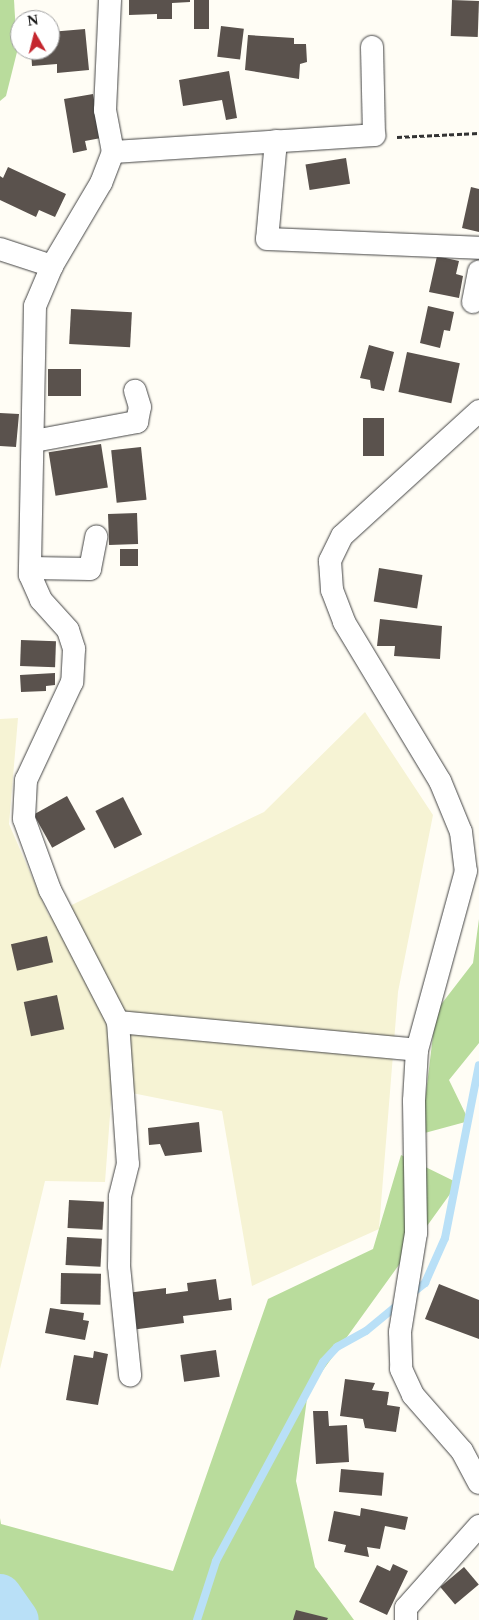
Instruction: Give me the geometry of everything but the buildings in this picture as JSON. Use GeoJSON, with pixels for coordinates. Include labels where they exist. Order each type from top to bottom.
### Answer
{"type":"FeatureCollection","features":[{"type":"Feature","properties":{"kind":"street"},"geometry":{"type":"LineString","coordinates":[[110,0],[105,110],[113,152],[97,191],[52,266],[35,306],[31,568],[40,600],[68,630],[74,649],[72,682],[26,780],[24,819],[50,890],[118,1022],[128,1164],[120,1197],[119,1266],[130,1375]]}},
{"type":"Feature","properties":{"kind":"street"},"geometry":{"type":"LineString","coordinates":[[113,152],[374,135],[372,47]]}},
{"type":"Feature","properties":{"kind":"street"},"geometry":{"type":"LineString","coordinates":[[276,141],[267,239],[479,248]]}},
{"type":"Feature","properties":{"kind":"street"},"geometry":{"type":"LineString","coordinates":[[0,249],[52,266]]}},
{"type":"Feature","properties":{"kind":"street"},"geometry":{"type":"LineString","coordinates":[[473,302],[479,272]]}},
{"type":"Feature","properties":{"kind":"street"},"geometry":{"type":"LineString","coordinates":[[34,441],[137,422],[140,407],[135,391]]}},
{"type":"Feature","properties":{"kind":"street"},"geometry":{"type":"LineString","coordinates":[[479,411],[342,536],[330,561],[332,590],[344,622],[440,781],[460,832],[466,871],[417,1050],[414,1100],[416,1234],[400,1332],[402,1369],[413,1395],[462,1452],[479,1483]]}},
{"type":"Feature","properties":{"kind":"street"},"geometry":{"type":"LineString","coordinates":[[31,568],[90,569],[96,537]]}},
{"type":"Feature","properties":{"kind":"street"},"geometry":{"type":"LineString","coordinates":[[118,1022],[417,1050]]}},
{"type":"Feature","properties":{"kind":"street"},"geometry":{"type":"LineString","coordinates":[[406,1620],[406,1608],[479,1526]]}},
{"type":"Feature","properties":{"kind":"path"},"geometry":{"type":"LineString","coordinates":[[374,135],[395,137],[479,132]]}},
{"type":"Feature","properties":{"kind":"shaded area"},"geometry":{"type":"Polygon","coordinates":[[[365,712],[433,815],[398,992],[379,1229],[252,1286],[222,1111],[112,1089],[105,1182],[45,1181],[0,1369],[0,719],[18,718],[9,824],[49,916],[264,812],[365,712]]]}},
{"type":"Feature","properties":{"kind":"green space"},"geometry":{"type":"Polygon","coordinates":[[[0,0],[14,0],[15,10],[10,10],[10,60],[15,60],[6,96],[0,101],[0,0]]]}},
{"type":"Feature","properties":{"kind":"green space"},"geometry":{"type":"Polygon","coordinates":[[[479,919],[479,1043],[449,1080],[469,1121],[421,1134],[436,1011],[473,963],[479,919]]]}},
{"type":"Feature","properties":{"kind":"green space"},"geometry":{"type":"Polygon","coordinates":[[[401,1155],[458,1183],[308,1391],[296,1481],[315,1567],[354,1620],[0,1620],[0,1518],[1,1524],[173,1571],[268,1299],[373,1249],[401,1155]]]}},
{"type":"Feature","properties":{"kind":"waterway"},"geometry":{"type":"LineString","coordinates":[[411,1294],[425,1283],[445,1238],[479,1065]]}},
{"type":"Feature","properties":{"kind":"waterway"},"geometry":{"type":"LineString","coordinates":[[197,1620],[216,1561],[323,1362],[337,1347],[366,1331],[400,1303]]}},
{"type":"Feature","properties":{"kind":"waterway"},"geometry":{"type":"LineString","coordinates":[[0,1596],[17,1620]]}}]}
